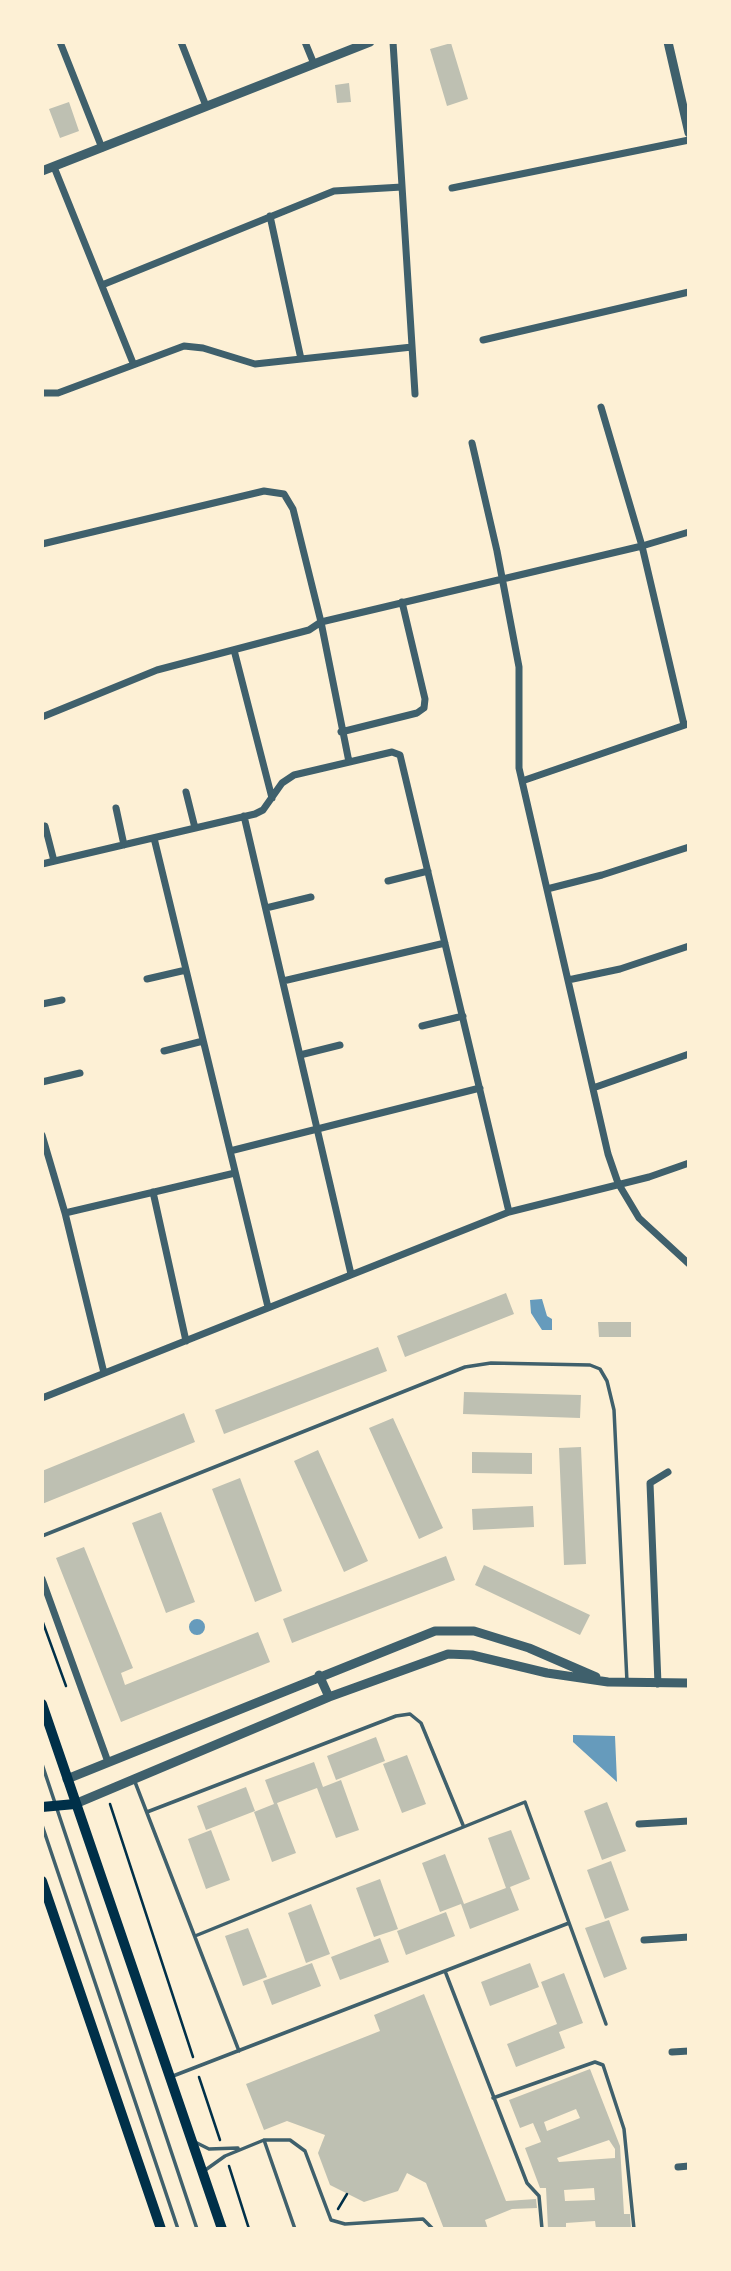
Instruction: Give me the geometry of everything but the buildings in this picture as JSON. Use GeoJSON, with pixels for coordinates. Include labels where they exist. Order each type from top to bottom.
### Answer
{"type":"FeatureCollection","features":[{"type":"Feature","properties":{"kind":"main road"},"geometry":{"type":"LineString","coordinates":[[42,1704],[222,2229]]}},
{"type":"Feature","properties":{"kind":"main road"},"geometry":{"type":"LineString","coordinates":[[42,1807],[75,1804]]}},
{"type":"Feature","properties":{"kind":"main road"},"geometry":{"type":"LineString","coordinates":[[42,1881],[161,2229]]}},
{"type":"Feature","properties":{"kind":"street"},"geometry":{"type":"LineString","coordinates":[[60,42],[102,148]]}},
{"type":"Feature","properties":{"kind":"street"},"geometry":{"type":"LineString","coordinates":[[181,42],[206,106]]}},
{"type":"Feature","properties":{"kind":"street"},"geometry":{"type":"LineString","coordinates":[[305,42],[314,64]]}},
{"type":"Feature","properties":{"kind":"street"},"geometry":{"type":"LineString","coordinates":[[42,172],[370,42]]}},
{"type":"Feature","properties":{"kind":"street"},"geometry":{"type":"LineString","coordinates":[[393,42],[415,394]]}},
{"type":"Feature","properties":{"kind":"street"},"geometry":{"type":"LineString","coordinates":[[668,42],[689,133]]}},
{"type":"Feature","properties":{"kind":"street"},"geometry":{"type":"LineString","coordinates":[[452,188],[689,140]]}},
{"type":"Feature","properties":{"kind":"street"},"geometry":{"type":"LineString","coordinates":[[54,167],[133,363]]}},
{"type":"Feature","properties":{"kind":"street"},"geometry":{"type":"LineString","coordinates":[[102,285],[334,191],[402,187]]}},
{"type":"Feature","properties":{"kind":"street"},"geometry":{"type":"LineString","coordinates":[[270,216],[302,359]]}},
{"type":"Feature","properties":{"kind":"street"},"geometry":{"type":"LineString","coordinates":[[483,341],[689,292]]}},
{"type":"Feature","properties":{"kind":"street"},"geometry":{"type":"LineString","coordinates":[[42,393],[58,393],[184,346],[203,348],[255,364],[412,347]]}},
{"type":"Feature","properties":{"kind":"street"},"geometry":{"type":"LineString","coordinates":[[522,781],[687,725],[642,546],[601,407]]}},
{"type":"Feature","properties":{"kind":"street"},"geometry":{"type":"LineString","coordinates":[[472,443],[497,551],[519,667],[517,740],[522,781],[593,1088],[618,1183],[639,1218],[689,1264]]}},
{"type":"Feature","properties":{"kind":"street"},"geometry":{"type":"LineString","coordinates":[[42,544],[264,491],[284,494],[293,509],[321,622],[349,762]]}},
{"type":"Feature","properties":{"kind":"street"},"geometry":{"type":"LineString","coordinates":[[42,717],[139,676],[309,630],[321,622],[642,546],[689,531]]}},
{"type":"Feature","properties":{"kind":"street"},"geometry":{"type":"LineString","coordinates":[[341,732],[417,713],[424,708],[425,699],[402,602]]}},
{"type":"Feature","properties":{"kind":"street"},"geometry":{"type":"LineString","coordinates":[[233,650],[272,798]]}},
{"type":"Feature","properties":{"kind":"street"},"geometry":{"type":"LineString","coordinates":[[42,864],[264,810],[282,783],[294,775],[392,752],[400,755],[509,1212]]}},
{"type":"Feature","properties":{"kind":"street"},"geometry":{"type":"LineString","coordinates":[[186,792],[195,828]]}},
{"type":"Feature","properties":{"kind":"street"},"geometry":{"type":"LineString","coordinates":[[116,808],[124,845]]}},
{"type":"Feature","properties":{"kind":"street"},"geometry":{"type":"LineString","coordinates":[[244,816],[351,1274]]}},
{"type":"Feature","properties":{"kind":"street"},"geometry":{"type":"LineString","coordinates":[[45,826],[54,861]]}},
{"type":"Feature","properties":{"kind":"street"},"geometry":{"type":"LineString","coordinates":[[154,838],[268,1307]]}},
{"type":"Feature","properties":{"kind":"street"},"geometry":{"type":"LineString","coordinates":[[547,889],[603,876],[689,847]]}},
{"type":"Feature","properties":{"kind":"street"},"geometry":{"type":"LineString","coordinates":[[388,881],[428,871]]}},
{"type":"Feature","properties":{"kind":"street"},"geometry":{"type":"LineString","coordinates":[[266,908],[311,897]]}},
{"type":"Feature","properties":{"kind":"street"},"geometry":{"type":"LineString","coordinates":[[283,981],[445,943]]}},
{"type":"Feature","properties":{"kind":"street"},"geometry":{"type":"LineString","coordinates":[[568,980],[620,969],[689,946]]}},
{"type":"Feature","properties":{"kind":"street"},"geometry":{"type":"LineString","coordinates":[[147,979],[186,970]]}},
{"type":"Feature","properties":{"kind":"street"},"geometry":{"type":"LineString","coordinates":[[42,1004],[62,1000]]}},
{"type":"Feature","properties":{"kind":"street"},"geometry":{"type":"LineString","coordinates":[[422,1026],[463,1016]]}},
{"type":"Feature","properties":{"kind":"street"},"geometry":{"type":"LineString","coordinates":[[164,1051],[203,1041]]}},
{"type":"Feature","properties":{"kind":"street"},"geometry":{"type":"LineString","coordinates":[[300,1055],[340,1045]]}},
{"type":"Feature","properties":{"kind":"street"},"geometry":{"type":"LineString","coordinates":[[593,1088],[689,1054]]}},
{"type":"Feature","properties":{"kind":"street"},"geometry":{"type":"LineString","coordinates":[[42,1082],[80,1073]]}},
{"type":"Feature","properties":{"kind":"street"},"geometry":{"type":"LineString","coordinates":[[230,1151],[480,1088]]}},
{"type":"Feature","properties":{"kind":"street"},"geometry":{"type":"LineString","coordinates":[[42,1135],[65,1213],[104,1373]]}},
{"type":"Feature","properties":{"kind":"street"},"geometry":{"type":"LineString","coordinates":[[42,1398],[509,1212],[649,1177],[689,1163]]}},
{"type":"Feature","properties":{"kind":"street"},"geometry":{"type":"LineString","coordinates":[[65,1213],[235,1173]]}},
{"type":"Feature","properties":{"kind":"street"},"geometry":{"type":"LineString","coordinates":[[153,1192],[186,1341]]}},
{"type":"Feature","properties":{"kind":"street"},"geometry":{"type":"LineString","coordinates":[[658,1684],[650,1483],[668,1472]]}},
{"type":"Feature","properties":{"kind":"street"},"geometry":{"type":"LineString","coordinates":[[42,1579],[108,1762]]}},
{"type":"Feature","properties":{"kind":"street"},"geometry":{"type":"LineString","coordinates":[[67,1779],[319,1675],[448,1628],[474,1631],[528,1647],[608,1682]]}},
{"type":"Feature","properties":{"kind":"street"},"geometry":{"type":"LineString","coordinates":[[75,1804],[330,1697],[448,1654],[472,1655],[547,1673],[608,1682],[689,1684]]}},
{"type":"Feature","properties":{"kind":"street"},"geometry":{"type":"LineString","coordinates":[[319,1675],[330,1697]]}},
{"type":"Feature","properties":{"kind":"street"},"geometry":{"type":"LineString","coordinates":[[639,1824],[689,1821]]}},
{"type":"Feature","properties":{"kind":"street"},"geometry":{"type":"LineString","coordinates":[[643,1940],[689,1937]]}},
{"type":"Feature","properties":{"kind":"street"},"geometry":{"type":"LineString","coordinates":[[672,2052],[689,2052]]}},
{"type":"Feature","properties":{"kind":"street"},"geometry":{"type":"LineString","coordinates":[[678,2167],[689,2166]]}},
{"type":"Feature","properties":{"kind":"lane"},"geometry":{"type":"LineString","coordinates":[[42,1536],[465,1367],[491,1363],[590,1365],[600,1369],[607,1381],[614,1410],[627,1684]]}},
{"type":"Feature","properties":{"kind":"lane"},"geometry":{"type":"LineString","coordinates":[[147,1812],[396,1716],[410,1714],[421,1723],[463,1825]]}},
{"type":"Feature","properties":{"kind":"lane"},"geometry":{"type":"LineString","coordinates":[[42,1764],[197,2229]]}},
{"type":"Feature","properties":{"kind":"lane"},"geometry":{"type":"LineString","coordinates":[[135,1780],[239,2051]]}},
{"type":"Feature","properties":{"kind":"lane"},"geometry":{"type":"LineString","coordinates":[[195,1936],[525,1802],[606,2024]]}},
{"type":"Feature","properties":{"kind":"lane"},"geometry":{"type":"LineString","coordinates":[[42,1825],[178,2229]]}},
{"type":"Feature","properties":{"kind":"lane"},"geometry":{"type":"LineString","coordinates":[[171,2077],[569,1923]]}},
{"type":"Feature","properties":{"kind":"lane"},"geometry":{"type":"LineString","coordinates":[[445,1971],[527,2183],[539,2196],[542,2229]]}},
{"type":"Feature","properties":{"kind":"lane"},"geometry":{"type":"LineString","coordinates":[[493,2098],[595,2062],[603,2065],[624,2129],[634,2229]]}},
{"type":"Feature","properties":{"kind":"lane"},"geometry":{"type":"LineString","coordinates":[[264,2140],[295,2229]]}},
{"type":"Feature","properties":{"kind":"lane"},"geometry":{"type":"LineString","coordinates":[[203,2171],[243,2147],[264,2140],[290,2140],[305,2151],[331,2220],[345,2224],[423,2219],[433,2229]]}},
{"type":"Feature","properties":{"kind":"lane"},"geometry":{"type":"LineString","coordinates":[[193,2141],[209,2149],[243,2147]]}},
{"type":"Feature","properties":{"kind":"path"},"geometry":{"type":"LineString","coordinates":[[42,1620],[69,1693]]}},
{"type":"Feature","properties":{"kind":"path"},"geometry":{"type":"LineString","coordinates":[[106,1792],[223,2150]]}},
{"type":"Feature","properties":{"kind":"path"},"geometry":{"type":"LineString","coordinates":[[225,2156],[249,2229]]}},
{"type":"Feature","properties":{"kind":"water"},"geometry":{"type":"Polygon","coordinates":[[[542,1299],[547,1316],[552,1319],[552,1330],[542,1330],[531,1313],[530,1300],[542,1299]]]}},
{"type":"Feature","properties":{"kind":"water"},"geometry":{"type":"Polygon","coordinates":[[[197,1619],[203,1621],[203,1633],[197,1635],[191,1633],[189,1627],[191,1621],[197,1619]]]}},
{"type":"Feature","properties":{"kind":"water"},"geometry":{"type":"Polygon","coordinates":[[[573,1735],[615,1736],[617,1782],[573,1742],[573,1735]]]}}]}
